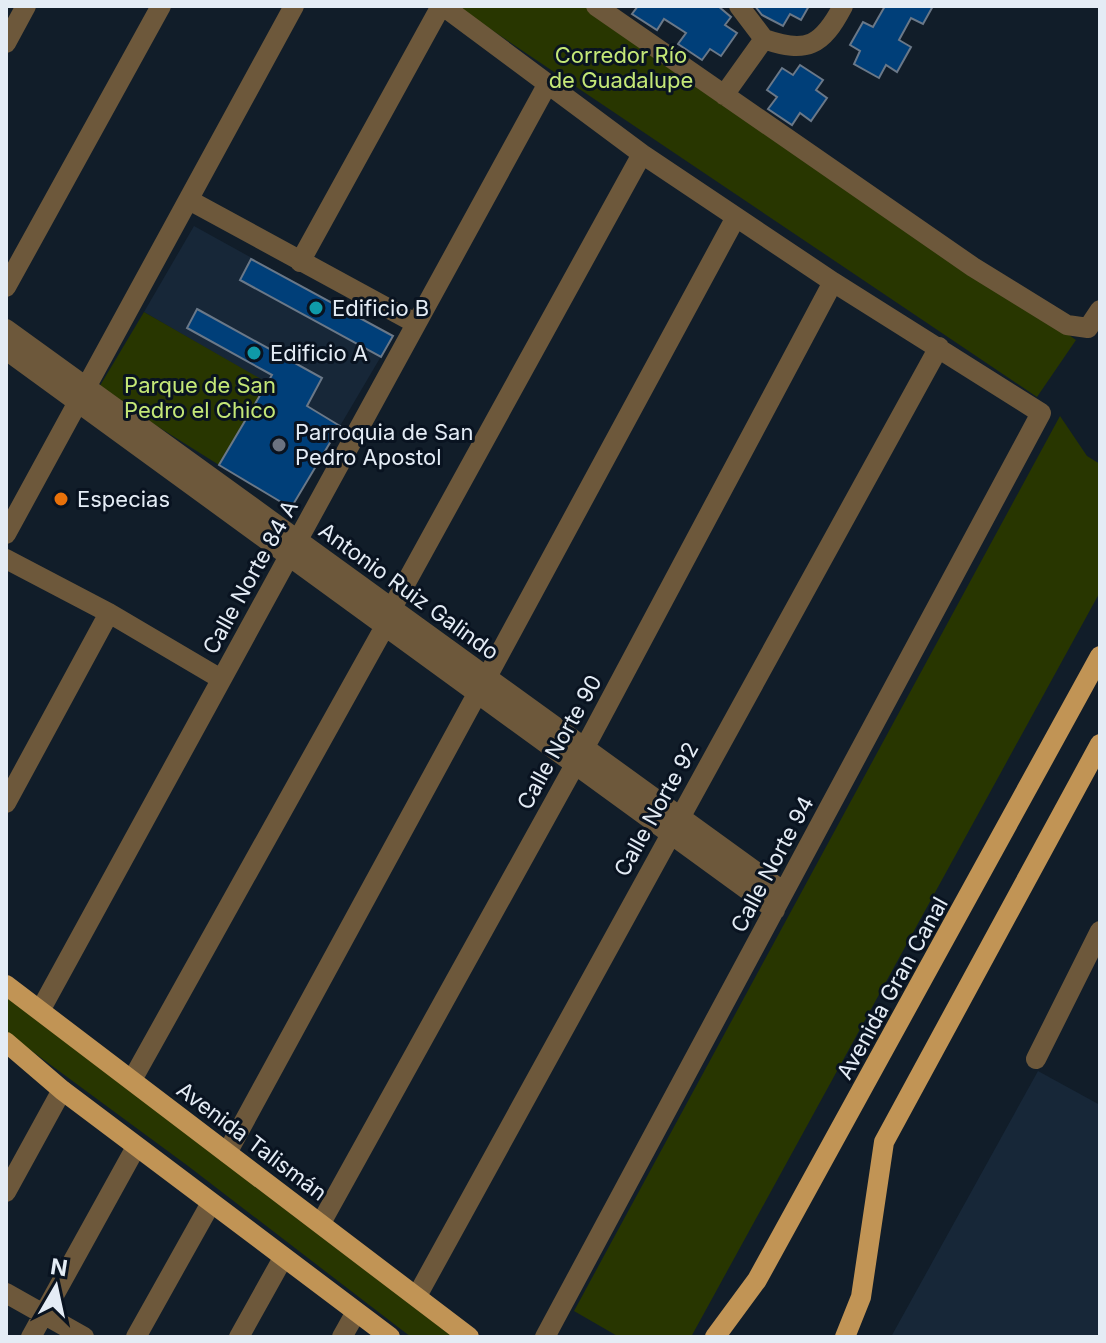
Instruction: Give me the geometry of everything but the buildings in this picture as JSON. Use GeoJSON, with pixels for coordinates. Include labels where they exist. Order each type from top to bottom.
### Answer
{"type":"FeatureCollection","features":[{"type":"Feature","properties":{"kind":"main road","name":"Avenida Gran Canal"},"geometry":{"type":"LineString","coordinates":[[715,1337],[757,1280],[1100,656]]}},
{"type":"Feature","properties":{"kind":"main road"},"geometry":{"type":"LineString","coordinates":[[845,1337],[861,1297],[884,1142],[1100,744]]}},
{"type":"Feature","properties":{"kind":"main road","name":"Avenida Talismán"},"geometry":{"type":"LineString","coordinates":[[6,985],[469,1337]]}},
{"type":"Feature","properties":{"kind":"main road"},"geometry":{"type":"LineString","coordinates":[[6,1042],[136,1147],[390,1337]]}},
{"type":"Feature","properties":{"kind":"street"},"geometry":{"type":"LineString","coordinates":[[6,43],[26,6]]}},
{"type":"Feature","properties":{"kind":"street"},"geometry":{"type":"LineString","coordinates":[[6,287],[161,6]]}},
{"type":"Feature","properties":{"kind":"street"},"geometry":{"type":"LineString","coordinates":[[6,534],[294,6]]}},
{"type":"Feature","properties":{"kind":"street"},"geometry":{"type":"LineString","coordinates":[[300,262],[442,6],[642,154],[833,282],[939,347]]}},
{"type":"Feature","properties":{"kind":"street"},"geometry":{"type":"LineString","coordinates":[[739,6],[764,39],[801,48],[820,39],[843,6]]}},
{"type":"Feature","properties":{"kind":"street"},"geometry":{"type":"LineString","coordinates":[[602,8],[973,267],[1067,325],[1081,330],[1092,324],[1100,310]]}},
{"type":"Feature","properties":{"kind":"street"},"geometry":{"type":"LineString","coordinates":[[724,95],[764,39]]}},
{"type":"Feature","properties":{"kind":"street","name":"Calle Norte 84 A"},"geometry":{"type":"LineString","coordinates":[[41,1009],[547,85]]}},
{"type":"Feature","properties":{"kind":"street"},"geometry":{"type":"LineString","coordinates":[[132,1080],[642,154]]}},
{"type":"Feature","properties":{"kind":"street"},"geometry":{"type":"LineString","coordinates":[[189,200],[415,323]]}},
{"type":"Feature","properties":{"kind":"street"},"geometry":{"type":"LineString","coordinates":[[227,1153],[736,217]]}},
{"type":"Feature","properties":{"kind":"street","name":"Calle Norte 90"},"geometry":{"type":"LineString","coordinates":[[321,1223],[580,754],[833,282]]}},
{"type":"Feature","properties":{"kind":"street","name":"Antonio Ruiz Galindo"},"geometry":{"type":"LineString","coordinates":[[6,329],[80,394],[780,901]]}},
{"type":"Feature","properties":{"kind":"street","name":"Calle Norte 94"},"geometry":{"type":"LineString","coordinates":[[545,1337],[1041,413],[939,347]]}},
{"type":"Feature","properties":{"kind":"street","name":"Calle Norte 92"},"geometry":{"type":"LineString","coordinates":[[417,1296],[939,347]]}},
{"type":"Feature","properties":{"kind":"street","name":"Antonio Ruiz Galindo"},"geometry":{"type":"LineString","coordinates":[[6,350],[80,394]]}},
{"type":"Feature","properties":{"kind":"street"},"geometry":{"type":"LineString","coordinates":[[6,559],[109,613],[221,679]]}},
{"type":"Feature","properties":{"kind":"street"},"geometry":{"type":"LineString","coordinates":[[6,803],[109,613]]}},
{"type":"Feature","properties":{"kind":"street"},"geometry":{"type":"LineString","coordinates":[[1036,1059],[1100,931]]}},
{"type":"Feature","properties":{"kind":"street"},"geometry":{"type":"LineString","coordinates":[[6,1192],[62,1090]]}},
{"type":"Feature","properties":{"kind":"street"},"geometry":{"type":"LineString","coordinates":[[31,1337],[136,1147]]}},
{"type":"Feature","properties":{"kind":"street"},"geometry":{"type":"LineString","coordinates":[[136,1337],[211,1203]]}},
{"type":"Feature","properties":{"kind":"street"},"geometry":{"type":"LineString","coordinates":[[239,1337],[283,1258]]}},
{"type":"Feature","properties":{"kind":"street"},"geometry":{"type":"LineString","coordinates":[[6,1293],[84,1337]]}},
{"type":"Feature","properties":{"kind":"street"},"geometry":{"type":"LineString","coordinates":[[342,1337],[356,1312]]}},
{"type":"Feature","properties":{"kind":"shaded area"},"geometry":{"type":"Polygon","coordinates":[[[194,226],[393,336],[340,426],[144,312],[194,226]]]}},
{"type":"Feature","properties":{"kind":"shaded area"},"geometry":{"type":"Polygon","coordinates":[[[1038,1071],[1100,1105],[1100,1337],[891,1337],[1038,1071]]]}},
{"type":"Feature","properties":{"kind":"green space","name":"Corredor Río de Guadalupe"},"geometry":{"type":"Polygon","coordinates":[[[456,6],[604,6],[1076,340],[1037,397],[456,6]]]}},
{"type":"Feature","properties":{"kind":"green space","name":"Parque de San Pedro el Chico"},"geometry":{"type":"Polygon","coordinates":[[[144,312],[268,383],[219,465],[98,389],[144,312]]]}},
{"type":"Feature","properties":{"kind":"green space"},"geometry":{"type":"Polygon","coordinates":[[[1060,416],[1087,456],[1100,464],[1100,592],[691,1337],[619,1337],[574,1311],[1060,416]]]}},
{"type":"Feature","properties":{"kind":"green space"},"geometry":{"type":"Polygon","coordinates":[[[6,997],[453,1337],[411,1337],[188,1166],[6,1032],[6,997]]]}},
{"type":"Feature","properties":{"kind":"place","name":"Edificio B"},"geometry":{"type":"Point","coordinates":[316,308]}},
{"type":"Feature","properties":{"kind":"place","name":"Edificio A"},"geometry":{"type":"Point","coordinates":[254,353]}},
{"type":"Feature","properties":{"kind":"place","name":"Parroquia de San Pedro Apostol"},"geometry":{"type":"Point","coordinates":[279,445]}},
{"type":"Feature","properties":{"kind":"place","name":"Especias"},"geometry":{"type":"Point","coordinates":[61,499]}}]}
